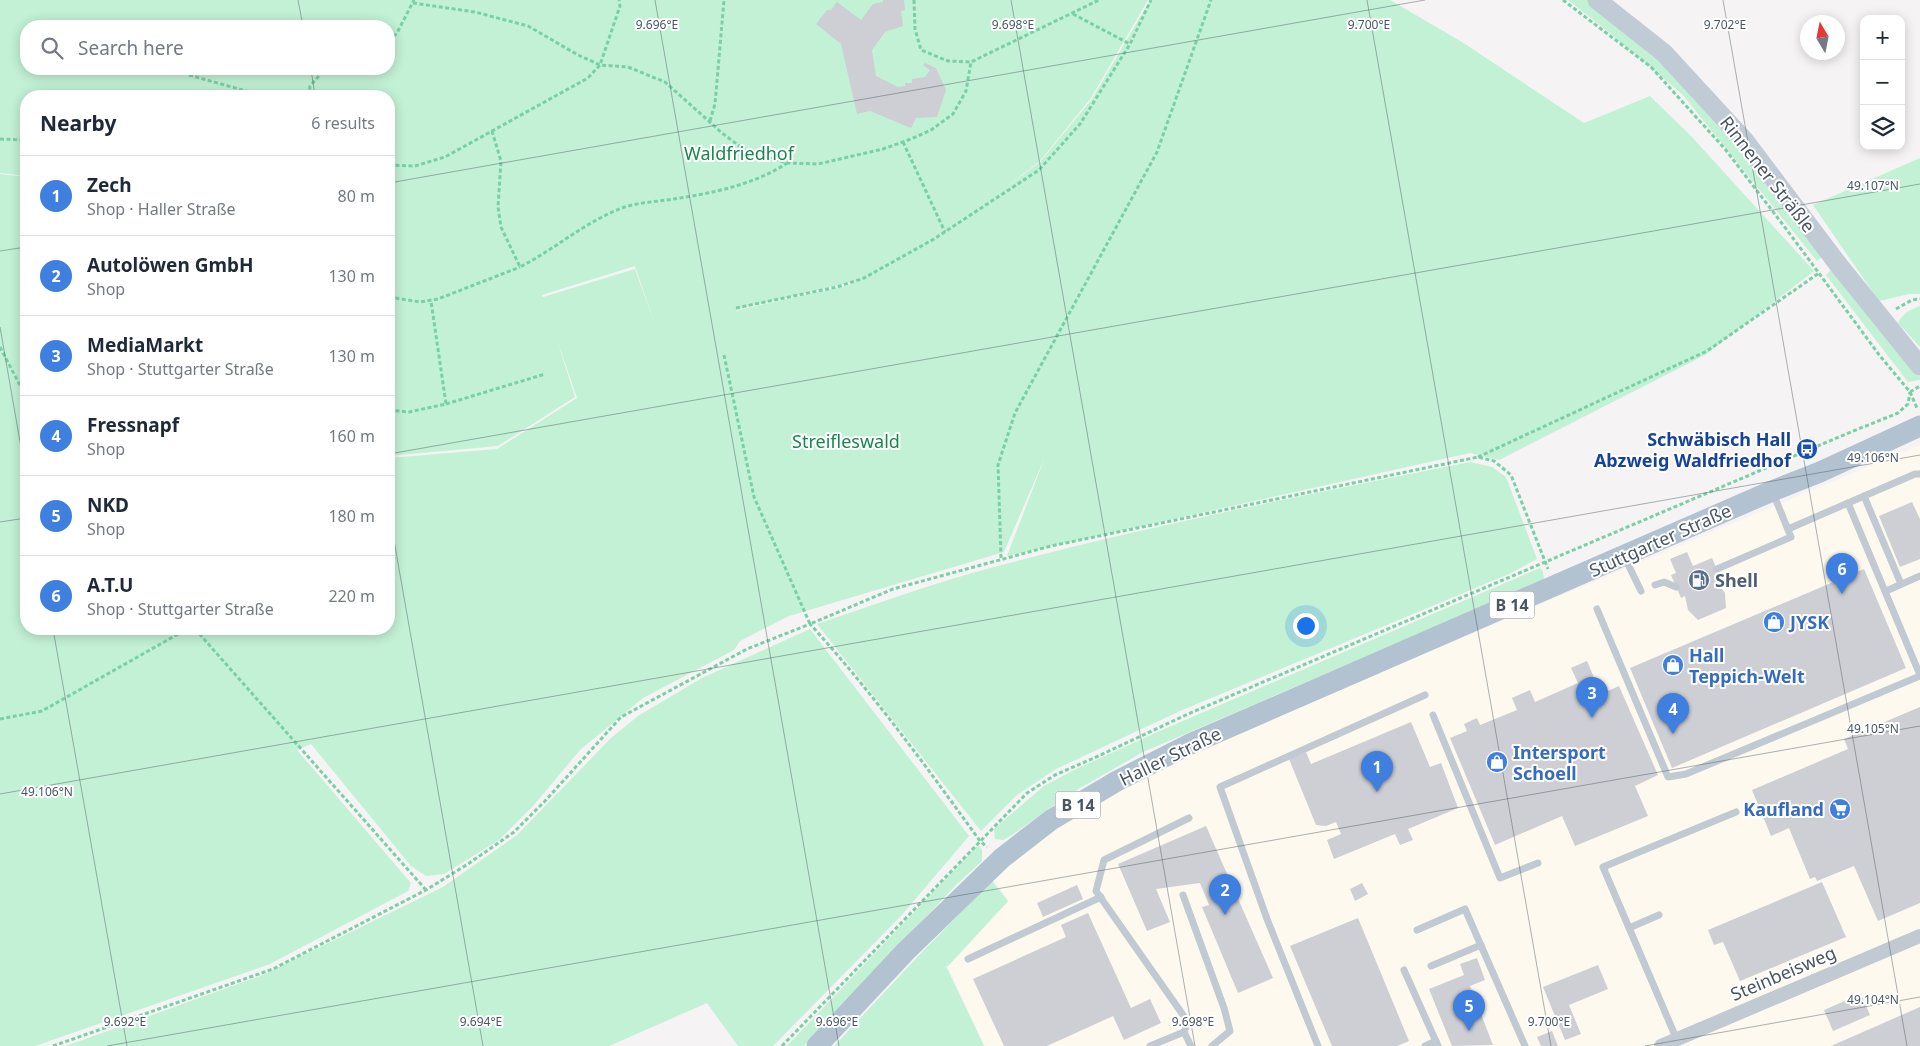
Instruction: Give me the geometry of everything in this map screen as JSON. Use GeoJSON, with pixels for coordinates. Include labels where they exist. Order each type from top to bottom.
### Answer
{"type":"FeatureCollection","features":[{"type":"Feature","properties":{"kind":"main road","name":"Stuttgarter Straße"},"geometry":{"type":"LineString","coordinates":[[1399,653],[1772,491],[1820,472],[1920,426]]}},
{"type":"Feature","properties":{"kind":"main road","name":"Haller Straße"},"geometry":{"type":"LineString","coordinates":[[818,1046],[905,952],[1002,858],[1051,820],[1117,781],[1188,745],[1399,653]]}},
{"type":"Feature","properties":{"kind":"street","name":"Rinnener Sträßle"},"geometry":{"type":"LineString","coordinates":[[1597,0],[1664,53],[1745,141],[1920,366]]}},
{"type":"Feature","properties":{"kind":"street","name":"Steinbeisweg"},"geometry":{"type":"LineString","coordinates":[[1661,1046],[1920,936]]}},
{"type":"Feature","properties":{"kind":"lane"},"geometry":{"type":"LineString","coordinates":[[1788,529],[1915,474],[1920,474]]}},
{"type":"Feature","properties":{"kind":"lane"},"geometry":{"type":"LineString","coordinates":[[1716,569],[1791,537],[1772,491]]}},
{"type":"Feature","properties":{"kind":"lane"},"geometry":{"type":"LineString","coordinates":[[1864,496],[1901,584]]}},
{"type":"Feature","properties":{"kind":"lane"},"geometry":{"type":"LineString","coordinates":[[1597,609],[1668,777],[1686,774],[1920,675],[1848,503]]}},
{"type":"Feature","properties":{"kind":"lane"},"geometry":{"type":"LineString","coordinates":[[1624,556],[1640,591]]}},
{"type":"Feature","properties":{"kind":"lane"},"geometry":{"type":"LineString","coordinates":[[1886,591],[1920,576]]}},
{"type":"Feature","properties":{"kind":"lane"},"geometry":{"type":"LineString","coordinates":[[1655,585],[1664,582],[1676,587]]}},
{"type":"Feature","properties":{"kind":"lane"},"geometry":{"type":"LineString","coordinates":[[1318,1046],[1267,919],[1220,787],[1425,695]]}},
{"type":"Feature","properties":{"kind":"lane"},"geometry":{"type":"LineString","coordinates":[[1433,715],[1500,878],[1538,863]]}},
{"type":"Feature","properties":{"kind":"lane"},"geometry":{"type":"LineString","coordinates":[[1676,1040],[1602,867],[1736,812]]}},
{"type":"Feature","properties":{"kind":"lane"},"geometry":{"type":"LineString","coordinates":[[1150,1046],[1184,1032],[1188,1022],[1096,891],[1104,860],[1189,818]]}},
{"type":"Feature","properties":{"kind":"lane"},"geometry":{"type":"LineString","coordinates":[[1183,895],[1224,1008],[1230,1031],[1212,1046]]}},
{"type":"Feature","properties":{"kind":"lane"},"geometry":{"type":"LineString","coordinates":[[968,959],[1101,897]]}},
{"type":"Feature","properties":{"kind":"lane"},"geometry":{"type":"LineString","coordinates":[[1417,930],[1466,909],[1525,1046]]}},
{"type":"Feature","properties":{"kind":"lane"},"geometry":{"type":"LineString","coordinates":[[1629,928],[1659,915]]}},
{"type":"Feature","properties":{"kind":"lane"},"geometry":{"type":"LineString","coordinates":[[1431,966],[1481,945]]}},
{"type":"Feature","properties":{"kind":"lane"},"geometry":{"type":"LineString","coordinates":[[1404,970],[1437,1044],[1425,1046]]}},
{"type":"Feature","properties":{"kind":"lane"},"geometry":{"type":"LineString","coordinates":[[1184,1032],[1191,1046]]}},
{"type":"Feature","properties":{"kind":"path"},"geometry":{"type":"LineString","coordinates":[[395,165],[415,166],[445,157],[588,78],[600,65],[620,6],[620,0]]}},
{"type":"Feature","properties":{"kind":"path"},"geometry":{"type":"LineString","coordinates":[[710,121],[715,104],[724,0]]}},
{"type":"Feature","properties":{"kind":"path"},"geometry":{"type":"LineString","coordinates":[[914,0],[915,29],[921,50],[948,60],[971,62],[1099,0]]}},
{"type":"Feature","properties":{"kind":"path"},"geometry":{"type":"LineString","coordinates":[[736,308],[836,287],[864,278],[945,232],[1039,170],[1080,124],[1130,44],[1151,0]]}},
{"type":"Feature","properties":{"kind":"path"},"geometry":{"type":"LineString","coordinates":[[1001,558],[998,465],[1015,413],[1156,152],[1211,0]]}},
{"type":"Feature","properties":{"kind":"path"},"geometry":{"type":"LineString","coordinates":[[1563,0],[1651,67],[1725,149],[1880,356],[1910,392],[1920,415]]}},
{"type":"Feature","properties":{"kind":"path"},"geometry":{"type":"LineString","coordinates":[[395,35],[413,2],[475,12],[528,26],[578,56],[600,65],[628,67],[665,82],[746,150],[787,163],[818,164],[884,149],[931,130],[953,114],[966,91],[971,62]]}},
{"type":"Feature","properties":{"kind":"path"},"geometry":{"type":"LineString","coordinates":[[1072,14],[1130,44]]}},
{"type":"Feature","properties":{"kind":"path"},"geometry":{"type":"LineString","coordinates":[[310,90],[310,86],[320,75]]}},
{"type":"Feature","properties":{"kind":"path"},"geometry":{"type":"LineString","coordinates":[[189,76],[242,90]]}},
{"type":"Feature","properties":{"kind":"path"},"geometry":{"type":"LineString","coordinates":[[492,131],[501,161],[498,207],[501,227],[520,267]]}},
{"type":"Feature","properties":{"kind":"path"},"geometry":{"type":"LineString","coordinates":[[0,139],[20,140]]}},
{"type":"Feature","properties":{"kind":"path"},"geometry":{"type":"LineString","coordinates":[[904,142],[945,232]]}},
{"type":"Feature","properties":{"kind":"path"},"geometry":{"type":"LineString","coordinates":[[395,298],[420,302],[480,284],[520,267],[544,254],[598,218],[624,207],[710,193],[769,175],[787,163]]}},
{"type":"Feature","properties":{"kind":"path"},"geometry":{"type":"LineString","coordinates":[[53,1046],[273,969],[426,890],[514,832],[545,801],[621,717],[747,650],[893,590],[1001,558],[1478,457],[1707,351],[1819,273]]}},
{"type":"Feature","properties":{"kind":"path"},"geometry":{"type":"LineString","coordinates":[[1881,318],[1905,303],[1920,299]]}},
{"type":"Feature","properties":{"kind":"path"},"geometry":{"type":"LineString","coordinates":[[431,300],[446,404]]}},
{"type":"Feature","properties":{"kind":"path"},"geometry":{"type":"LineString","coordinates":[[0,347],[20,385]]}},
{"type":"Feature","properties":{"kind":"path"},"geometry":{"type":"LineString","coordinates":[[724,355],[754,497],[810,624],[845,662],[924,763],[980,841]]}},
{"type":"Feature","properties":{"kind":"path"},"geometry":{"type":"LineString","coordinates":[[395,411],[409,412],[446,404],[545,374]]}},
{"type":"Feature","properties":{"kind":"path"},"geometry":{"type":"LineString","coordinates":[[782,1046],[1027,793],[1055,775],[1188,714],[1846,434],[1898,414],[1908,404],[1910,392],[1920,386]]}},
{"type":"Feature","properties":{"kind":"path"},"geometry":{"type":"LineString","coordinates":[[1478,457],[1494,461],[1511,476],[1545,562]]}},
{"type":"Feature","properties":{"kind":"path"},"geometry":{"type":"LineString","coordinates":[[0,719],[42,711],[176,635]]}},
{"type":"Feature","properties":{"kind":"path"},"geometry":{"type":"LineString","coordinates":[[200,635],[426,890]]}},
{"type":"Feature","properties":{"kind":"shaded area"},"geometry":{"type":"Polygon","coordinates":[[[1920,445],[1920,1046],[985,1046],[948,967],[1009,901],[994,880],[1027,851],[1067,822],[1116,791],[1166,765],[1562,595],[1920,445]]]}},
{"type":"Feature","properties":{"kind":"green space"},"geometry":{"type":"Polygon","coordinates":[[[0,0],[1148,0],[1091,98],[1040,161],[994,196],[1040,162],[1092,99],[1150,0],[1390,0],[1462,42],[1584,123],[1650,96],[1691,136],[1814,271],[1705,355],[1499,460],[1470,453],[1007,556],[1045,457],[1004,552],[789,616],[740,641],[734,650],[643,698],[580,750],[533,806],[499,840],[444,874],[426,876],[411,866],[311,744],[297,750],[411,883],[408,891],[270,964],[35,1046],[0,1046],[0,174],[20,176],[20,635],[395,635],[395,458],[497,449],[577,398],[556,337],[575,397],[498,446],[395,455],[395,90],[20,90],[20,175],[0,173],[0,0]],[[635,266],[542,295],[543,297],[635,269],[656,328],[635,266]],[[856,281],[739,309],[734,313],[739,310],[849,285],[856,281]]]}},
{"type":"Feature","properties":{"kind":"green space"},"geometry":{"type":"Polygon","coordinates":[[[1568,0],[1591,0],[1651,48],[1712,112],[1823,256],[1817,261],[1682,94],[1568,0]]]}},
{"type":"Feature","properties":{"kind":"green space"},"geometry":{"type":"Polygon","coordinates":[[[1920,158],[1920,294],[1909,294],[1879,301],[1813,205],[1920,158]]]}},
{"type":"Feature","properties":{"kind":"green space"},"geometry":{"type":"Polygon","coordinates":[[[1833,268],[1920,377],[1920,380],[1908,382],[1826,275],[1833,268]]]}},
{"type":"Feature","properties":{"kind":"green space"},"geometry":{"type":"Polygon","coordinates":[[[1920,306],[1920,347],[1898,323],[1907,312],[1920,306]]]}},
{"type":"Feature","properties":{"kind":"green space"},"geometry":{"type":"Polygon","coordinates":[[[1470,462],[1492,467],[1506,477],[1537,559],[1509,574],[1180,711],[1056,769],[1017,795],[981,831],[817,624],[949,580],[1112,537],[1470,462]]]}},
{"type":"Feature","properties":{"kind":"green space"},"geometry":{"type":"Polygon","coordinates":[[[1540,568],[1543,571],[1544,580],[1143,752],[1068,795],[1012,835],[1003,840],[995,839],[994,829],[1044,786],[1076,769],[1162,730],[1540,568]]]}},
{"type":"Feature","properties":{"kind":"green space"},"geometry":{"type":"Polygon","coordinates":[[[810,629],[969,836],[900,917],[773,1046],[738,1046],[707,1003],[609,1046],[66,1046],[263,975],[443,887],[517,835],[611,738],[638,716],[702,678],[810,629]]]}},
{"type":"Feature","properties":{"kind":"green space"},"geometry":{"type":"Polygon","coordinates":[[[979,846],[982,850],[982,861],[956,885],[804,1046],[787,1046],[976,847],[979,846]]]}},
{"type":"Feature","properties":{"kind":"green space"},"geometry":{"type":"Polygon","coordinates":[[[992,881],[1008,901],[946,966],[984,1046],[834,1046],[926,948],[992,881]]]}},
{"type":"Feature","properties":{"kind":"building"},"geometry":{"type":"Polygon","coordinates":[[[883,0],[904,0],[905,10],[901,11],[903,26],[885,32],[872,50],[876,76],[898,87],[905,86],[905,83],[912,83],[912,79],[925,77],[930,70],[923,65],[925,63],[936,68],[946,90],[937,117],[916,118],[911,128],[870,111],[857,114],[841,44],[816,24],[827,10],[831,10],[837,2],[861,20],[873,4],[883,2],[883,0]]]}},
{"type":"Feature","properties":{"kind":"building"},"geometry":{"type":"Polygon","coordinates":[[[1912,502],[1920,519],[1920,559],[1900,567],[1879,516],[1912,502]]]}},
{"type":"Feature","properties":{"kind":"building"},"geometry":{"type":"Polygon","coordinates":[[[1687,552],[1693,566],[1712,558],[1722,581],[1718,583],[1725,593],[1726,608],[1698,620],[1688,610],[1685,596],[1681,598],[1671,575],[1676,573],[1670,559],[1687,552]]]}},
{"type":"Feature","properties":{"kind":"building"},"geometry":{"type":"Polygon","coordinates":[[[1864,569],[1906,668],[1672,768],[1630,668],[1864,569]]]}},
{"type":"Feature","properties":{"kind":"building"},"geometry":{"type":"Polygon","coordinates":[[[1587,661],[1601,694],[1619,686],[1658,775],[1635,786],[1648,816],[1575,846],[1562,816],[1495,845],[1450,738],[1467,731],[1464,724],[1477,718],[1480,725],[1517,710],[1512,698],[1530,690],[1535,702],[1578,683],[1571,668],[1587,661]]]}},
{"type":"Feature","properties":{"kind":"building","name":"Kaufland"},"geometry":{"type":"Polygon","coordinates":[[[1920,707],[1920,903],[1878,921],[1854,866],[1817,881],[1815,877],[1810,879],[1789,828],[1771,836],[1752,790],[1848,749],[1844,739],[1920,707]]]}},
{"type":"Feature","properties":{"kind":"building"},"geometry":{"type":"Polygon","coordinates":[[[1411,722],[1430,767],[1441,763],[1458,808],[1408,829],[1413,840],[1400,845],[1395,834],[1334,859],[1327,840],[1341,834],[1336,822],[1326,826],[1316,825],[1289,759],[1306,752],[1311,764],[1411,722]]]}},
{"type":"Feature","properties":{"kind":"building"},"geometry":{"type":"Polygon","coordinates":[[[1206,826],[1273,978],[1238,993],[1202,907],[1209,905],[1200,883],[1156,889],[1170,922],[1147,931],[1118,864],[1206,826]]]}},
{"type":"Feature","properties":{"kind":"building"},"geometry":{"type":"Polygon","coordinates":[[[1822,882],[1846,937],[1740,981],[1723,942],[1714,945],[1708,930],[1822,882]]]}},
{"type":"Feature","properties":{"kind":"building"},"geometry":{"type":"Polygon","coordinates":[[[1362,883],[1368,894],[1355,901],[1350,889],[1362,883]]]}},
{"type":"Feature","properties":{"kind":"building"},"geometry":{"type":"Polygon","coordinates":[[[1077,885],[1083,899],[1043,917],[1037,903],[1077,885]]]}},
{"type":"Feature","properties":{"kind":"building"},"geometry":{"type":"Polygon","coordinates":[[[1088,913],[1131,1008],[1150,999],[1161,1023],[1124,1040],[1113,1016],[1047,1046],[1004,1046],[973,979],[1066,937],[1061,925],[1088,913]]]}},
{"type":"Feature","properties":{"kind":"building"},"geometry":{"type":"Polygon","coordinates":[[[1358,918],[1409,1041],[1397,1046],[1332,1046],[1290,946],[1358,918]]]}},
{"type":"Feature","properties":{"kind":"building"},"geometry":{"type":"Polygon","coordinates":[[[1477,958],[1485,980],[1470,986],[1493,1045],[1452,1046],[1429,989],[1464,975],[1460,964],[1477,958]]]}},
{"type":"Feature","properties":{"kind":"building"},"geometry":{"type":"Polygon","coordinates":[[[1598,965],[1608,989],[1569,1005],[1581,1034],[1565,1040],[1543,987],[1598,965]]]}},
{"type":"Feature","properties":{"kind":"building"},"geometry":{"type":"Polygon","coordinates":[[[1861,994],[1870,1015],[1833,1031],[1824,1010],[1861,994]]]}},
{"type":"Feature","properties":{"kind":"building"},"geometry":{"type":"Polygon","coordinates":[[[1920,1007],[1920,1046],[1831,1046],[1920,1007]]]}},
{"type":"Feature","properties":{"kind":"building"},"geometry":{"type":"Polygon","coordinates":[[[1552,1031],[1558,1046],[1541,1046],[1537,1037],[1552,1031]]]}},
{"type":"Feature","properties":{"kind":"place","name":"Schwäbisch Hall Abzweig Waldfriedhof"},"geometry":{"type":"Point","coordinates":[1807,449]}},
{"type":"Feature","properties":{"kind":"place","name":"Shell"},"geometry":{"type":"Point","coordinates":[1699,580]}},
{"type":"Feature","properties":{"kind":"place","name":"A.T.U"},"geometry":{"type":"Point","coordinates":[1842,594]}},
{"type":"Feature","properties":{"kind":"place","name":"JYSK"},"geometry":{"type":"Point","coordinates":[1774,622]}},
{"type":"Feature","properties":{"kind":"place","name":"Hall Teppich-Welt"},"geometry":{"type":"Point","coordinates":[1673,665]}},
{"type":"Feature","properties":{"kind":"place","name":"MediaMarkt"},"geometry":{"type":"Point","coordinates":[1592,718]}},
{"type":"Feature","properties":{"kind":"place","name":"Fressnapf"},"geometry":{"type":"Point","coordinates":[1673,734]}},
{"type":"Feature","properties":{"kind":"place","name":"Intersport Schoell"},"geometry":{"type":"Point","coordinates":[1497,762]}},
{"type":"Feature","properties":{"kind":"place","name":"Zech"},"geometry":{"type":"Point","coordinates":[1377,792]}},
{"type":"Feature","properties":{"kind":"place","name":"Kaufland"},"geometry":{"type":"Point","coordinates":[1840,809]}},
{"type":"Feature","properties":{"kind":"place","name":"Autolöwen GmbH"},"geometry":{"type":"Point","coordinates":[1225,915]}},
{"type":"Feature","properties":{"kind":"place","name":"NKD"},"geometry":{"type":"Point","coordinates":[1469,1031]}},
{"type":"Feature","properties":{"kind":"park label","name":"Waldfriedhof"},"geometry":{"type":"Point","coordinates":[739,153]}},
{"type":"Feature","properties":{"kind":"park label","name":"Streifleswald"},"geometry":{"type":"Point","coordinates":[846,441]}}]}
